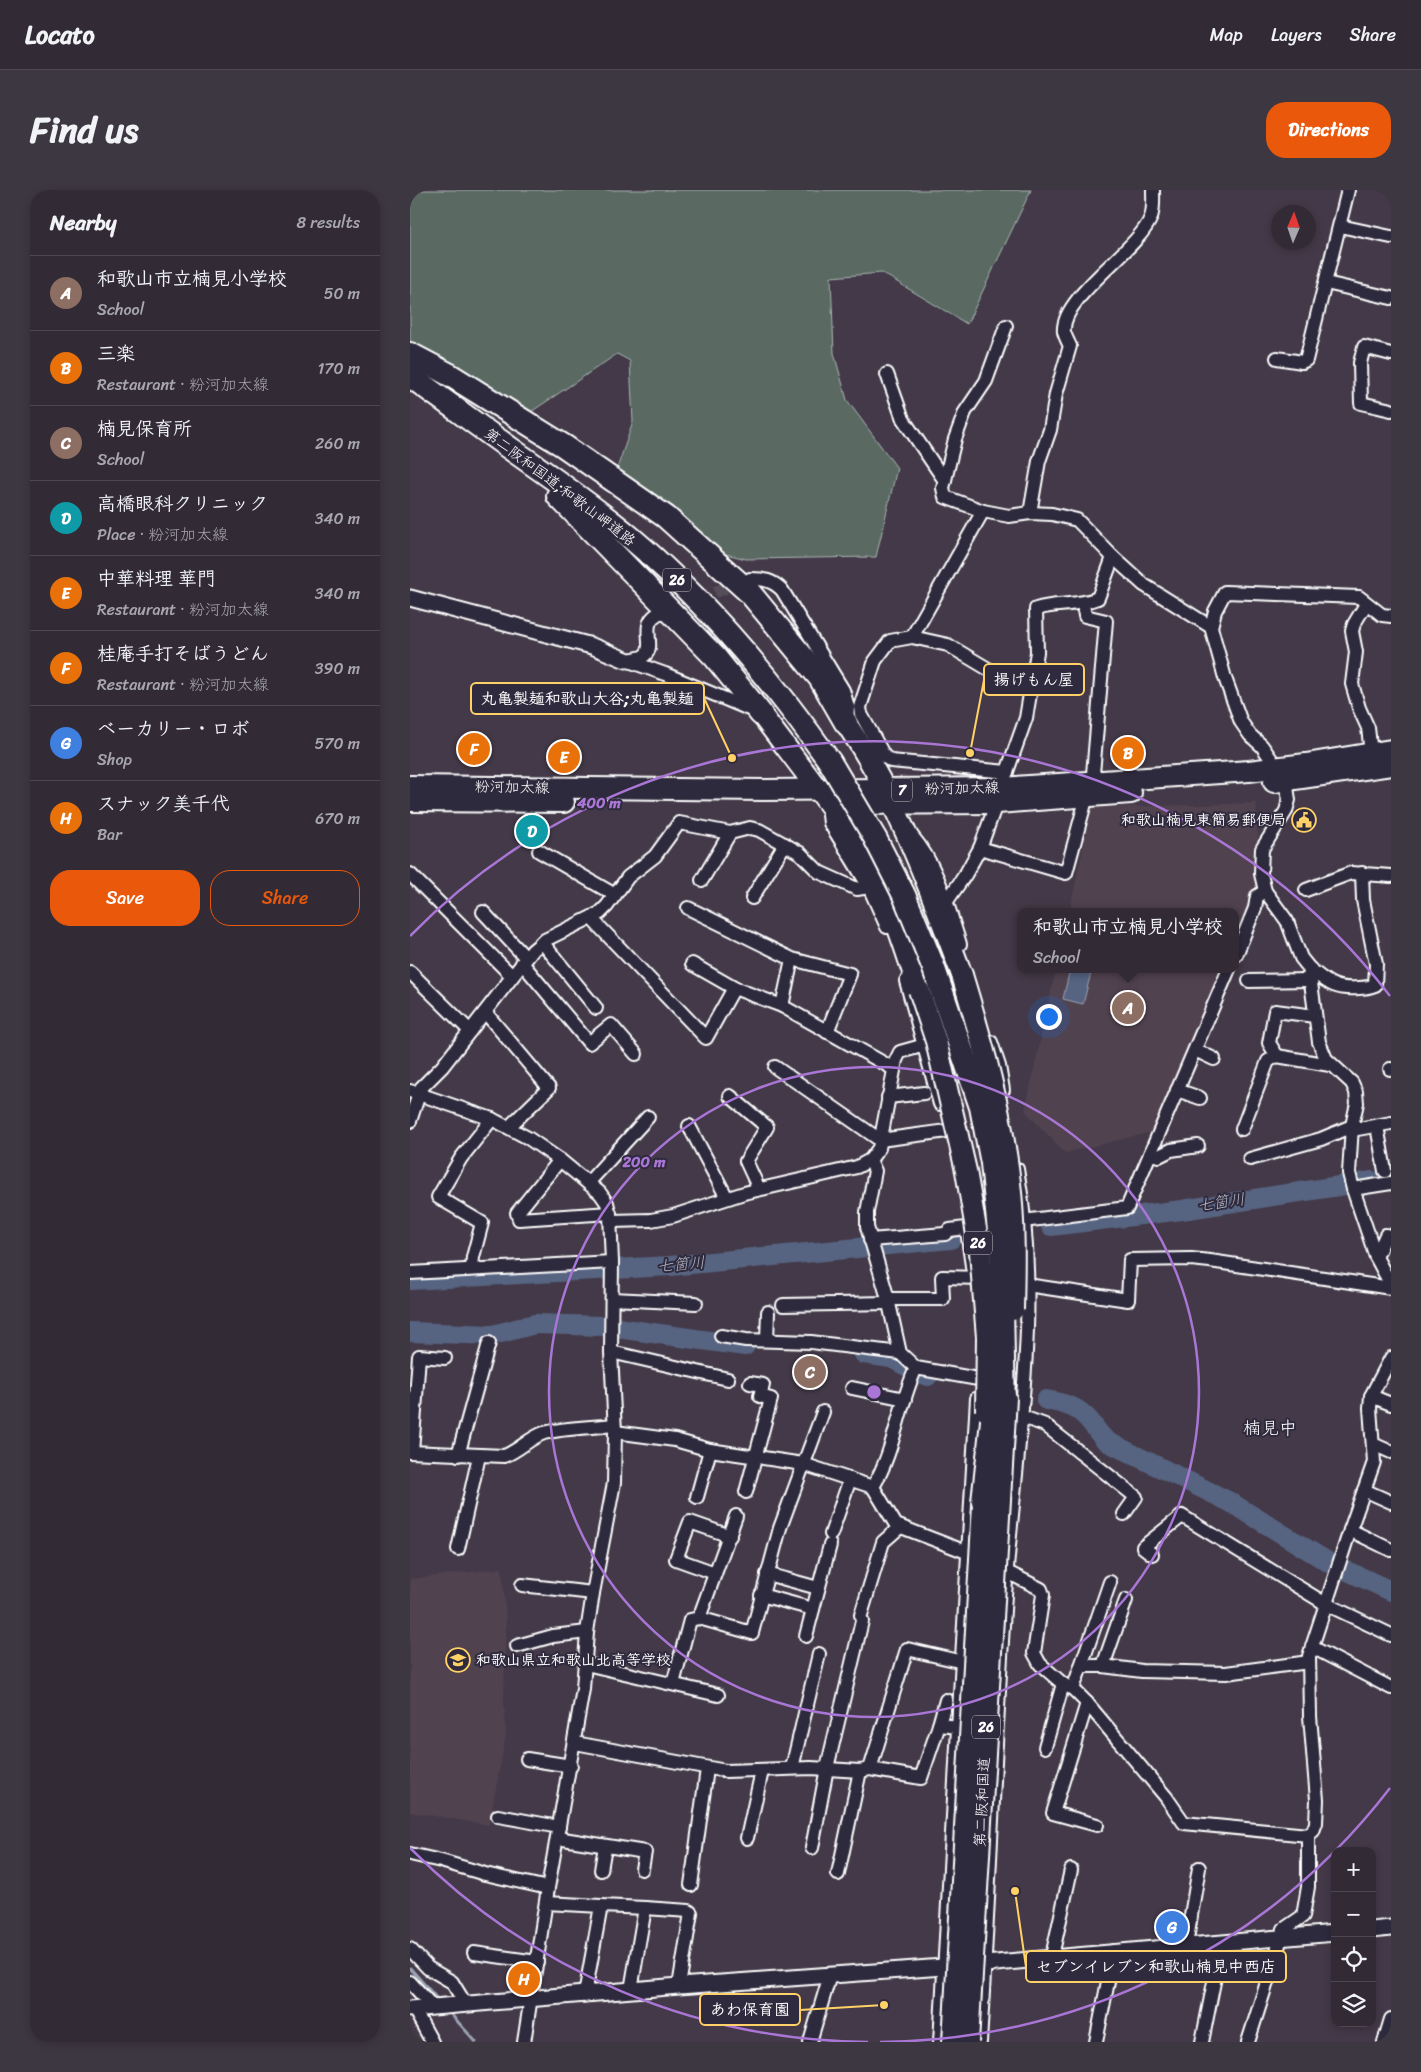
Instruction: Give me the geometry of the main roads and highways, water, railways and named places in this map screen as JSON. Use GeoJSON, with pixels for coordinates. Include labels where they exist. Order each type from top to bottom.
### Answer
{"type":"FeatureCollection","features":[{"type":"Feature","properties":{"kind":"highway"},"geometry":{"type":"LineString","coordinates":[[410,354],[450,375],[564,446],[666,517],[750,593],[820,678],[846,723]]}},
{"type":"Feature","properties":{"kind":"highway","name":"第二阪和国道;和歌山岬道路"},"geometry":{"type":"LineString","coordinates":[[410,376],[581,498],[630,537],[714,617],[761,669],[798,716],[830,762],[875,838],[904,895],[950,1013]]}},
{"type":"Feature","properties":{"kind":"highway"},"geometry":{"type":"LineString","coordinates":[[489,433],[549,486],[624,562],[714,657],[761,714]]}},
{"type":"Feature","properties":{"kind":"highway","name":"26"},"geometry":{"type":"LineString","coordinates":[[950,1013],[981,1107],[992,1163],[1001,1250],[1012,1414]]}},
{"type":"Feature","properties":{"kind":"highway","name":"26"},"geometry":{"type":"LineString","coordinates":[[950,1013],[972,1113],[987,1198],[992,1250],[994,1308],[992,1421],[983,1502]]}},
{"type":"Feature","properties":{"kind":"main road"},"geometry":{"type":"LineString","coordinates":[[761,714],[822,797]]}},
{"type":"Feature","properties":{"kind":"main road"},"geometry":{"type":"LineString","coordinates":[[846,723],[890,797]]}},
{"type":"Feature","properties":{"kind":"main road","name":"粉河加太線"},"geometry":{"type":"LineString","coordinates":[[1281,774],[1391,750]]}},
{"type":"Feature","properties":{"kind":"main road","name":"粉河加太線"},"geometry":{"type":"LineString","coordinates":[[410,801],[890,797],[1002,788],[1088,789],[1391,765]]}},
{"type":"Feature","properties":{"kind":"main road","name":"粉河加太線"},"geometry":{"type":"LineString","coordinates":[[410,786],[822,797]]}},
{"type":"Feature","properties":{"kind":"main road","name":"26"},"geometry":{"type":"LineString","coordinates":[[822,797],[872,870],[894,917],[936,1041],[966,1171],[980,1252],[987,1337],[983,1502]]}},
{"type":"Feature","properties":{"kind":"main road","name":"26"},"geometry":{"type":"LineString","coordinates":[[890,797],[926,878],[962,975],[988,1062],[1003,1131],[1013,1221],[1013,1308],[1008,1382],[1012,1414]]}},
{"type":"Feature","properties":{"kind":"main road","name":"第二阪和国道"},"geometry":{"type":"LineString","coordinates":[[968,2042],[1012,1414]]}},
{"type":"Feature","properties":{"kind":"main road","name":"第二阪和国道"},"geometry":{"type":"LineString","coordinates":[[953,2042],[983,1502]]}},
{"type":"Feature","properties":{"kind":"water"},"geometry":{"type":"Polygon","coordinates":[[[1069,973],[1091,973],[1083,1004],[1063,999],[1069,973]]]}},
{"type":"Feature","properties":{"kind":"waterway","name":"七箇川"},"geometry":{"type":"LineString","coordinates":[[1051,1226],[1182,1210],[1372,1181]]}},
{"type":"Feature","properties":{"kind":"waterway","name":"七箇川"},"geometry":{"type":"LineString","coordinates":[[410,1280],[670,1266],[951,1239]]}},
{"type":"Feature","properties":{"kind":"waterway"},"geometry":{"type":"LineString","coordinates":[[410,1332],[493,1335],[535,1324],[603,1326],[745,1346]]}},
{"type":"Feature","properties":{"kind":"waterway"},"geometry":{"type":"LineString","coordinates":[[864,1354],[891,1358],[928,1376]]}},
{"type":"Feature","properties":{"kind":"waterway"},"geometry":{"type":"LineString","coordinates":[[1046,1400],[1067,1405],[1081,1412],[1108,1442],[1230,1502],[1328,1562],[1391,1591]]}},
{"type":"Feature","properties":{"kind":"waterway"},"geometry":{"type":"LineString","coordinates":[[410,1968],[439,2001]]}},
{"type":"Feature","properties":{"kind":"waterway"},"geometry":{"type":"LineString","coordinates":[[448,2011],[476,2042]]}},
{"type":"Feature","properties":{"kind":"tunnel"},"geometry":{"type":"LineString","coordinates":[[664,611],[742,582]]}},
{"type":"Feature","properties":{"kind":"place","name":"桂庵手打そばうどん"},"geometry":{"type":"Point","coordinates":[474,749]}},
{"type":"Feature","properties":{"kind":"place","name":"揚げもん屋"},"geometry":{"type":"Point","coordinates":[970,753]}},
{"type":"Feature","properties":{"kind":"place","name":"三楽"},"geometry":{"type":"Point","coordinates":[1128,753]}},
{"type":"Feature","properties":{"kind":"place","name":"中華料理 華門"},"geometry":{"type":"Point","coordinates":[564,757]}},
{"type":"Feature","properties":{"kind":"place","name":"丸亀製麺和歌山大谷;丸亀製麺"},"geometry":{"type":"Point","coordinates":[732,758]}},
{"type":"Feature","properties":{"kind":"place","name":"和歌山楠見東簡易郵便局"},"geometry":{"type":"Point","coordinates":[1304,820]}},
{"type":"Feature","properties":{"kind":"place","name":"高橋眼科クリニック"},"geometry":{"type":"Point","coordinates":[532,831]}},
{"type":"Feature","properties":{"kind":"place","name":"和歌山市立楠見小学校"},"geometry":{"type":"Point","coordinates":[1128,1008]}},
{"type":"Feature","properties":{"kind":"place","name":"楠見保育所"},"geometry":{"type":"Point","coordinates":[810,1372]}},
{"type":"Feature","properties":{"kind":"place","name":"和歌山県立和歌山北高等学校"},"geometry":{"type":"Point","coordinates":[458,1660]}},
{"type":"Feature","properties":{"kind":"place","name":"セブンイレブン和歌山楠見中西店"},"geometry":{"type":"Point","coordinates":[1015,1891]}},
{"type":"Feature","properties":{"kind":"place","name":"ベーカリー・ロボ"},"geometry":{"type":"Point","coordinates":[1172,1927]}},
{"type":"Feature","properties":{"kind":"place","name":"スナック美千代"},"geometry":{"type":"Point","coordinates":[524,1979]}},
{"type":"Feature","properties":{"kind":"place","name":"あわ保育園"},"geometry":{"type":"Point","coordinates":[884,2005]}},
{"type":"Feature","properties":{"kind":"district","name":"楠見中"},"geometry":{"type":"Point","coordinates":[1270,1428]}}]}
